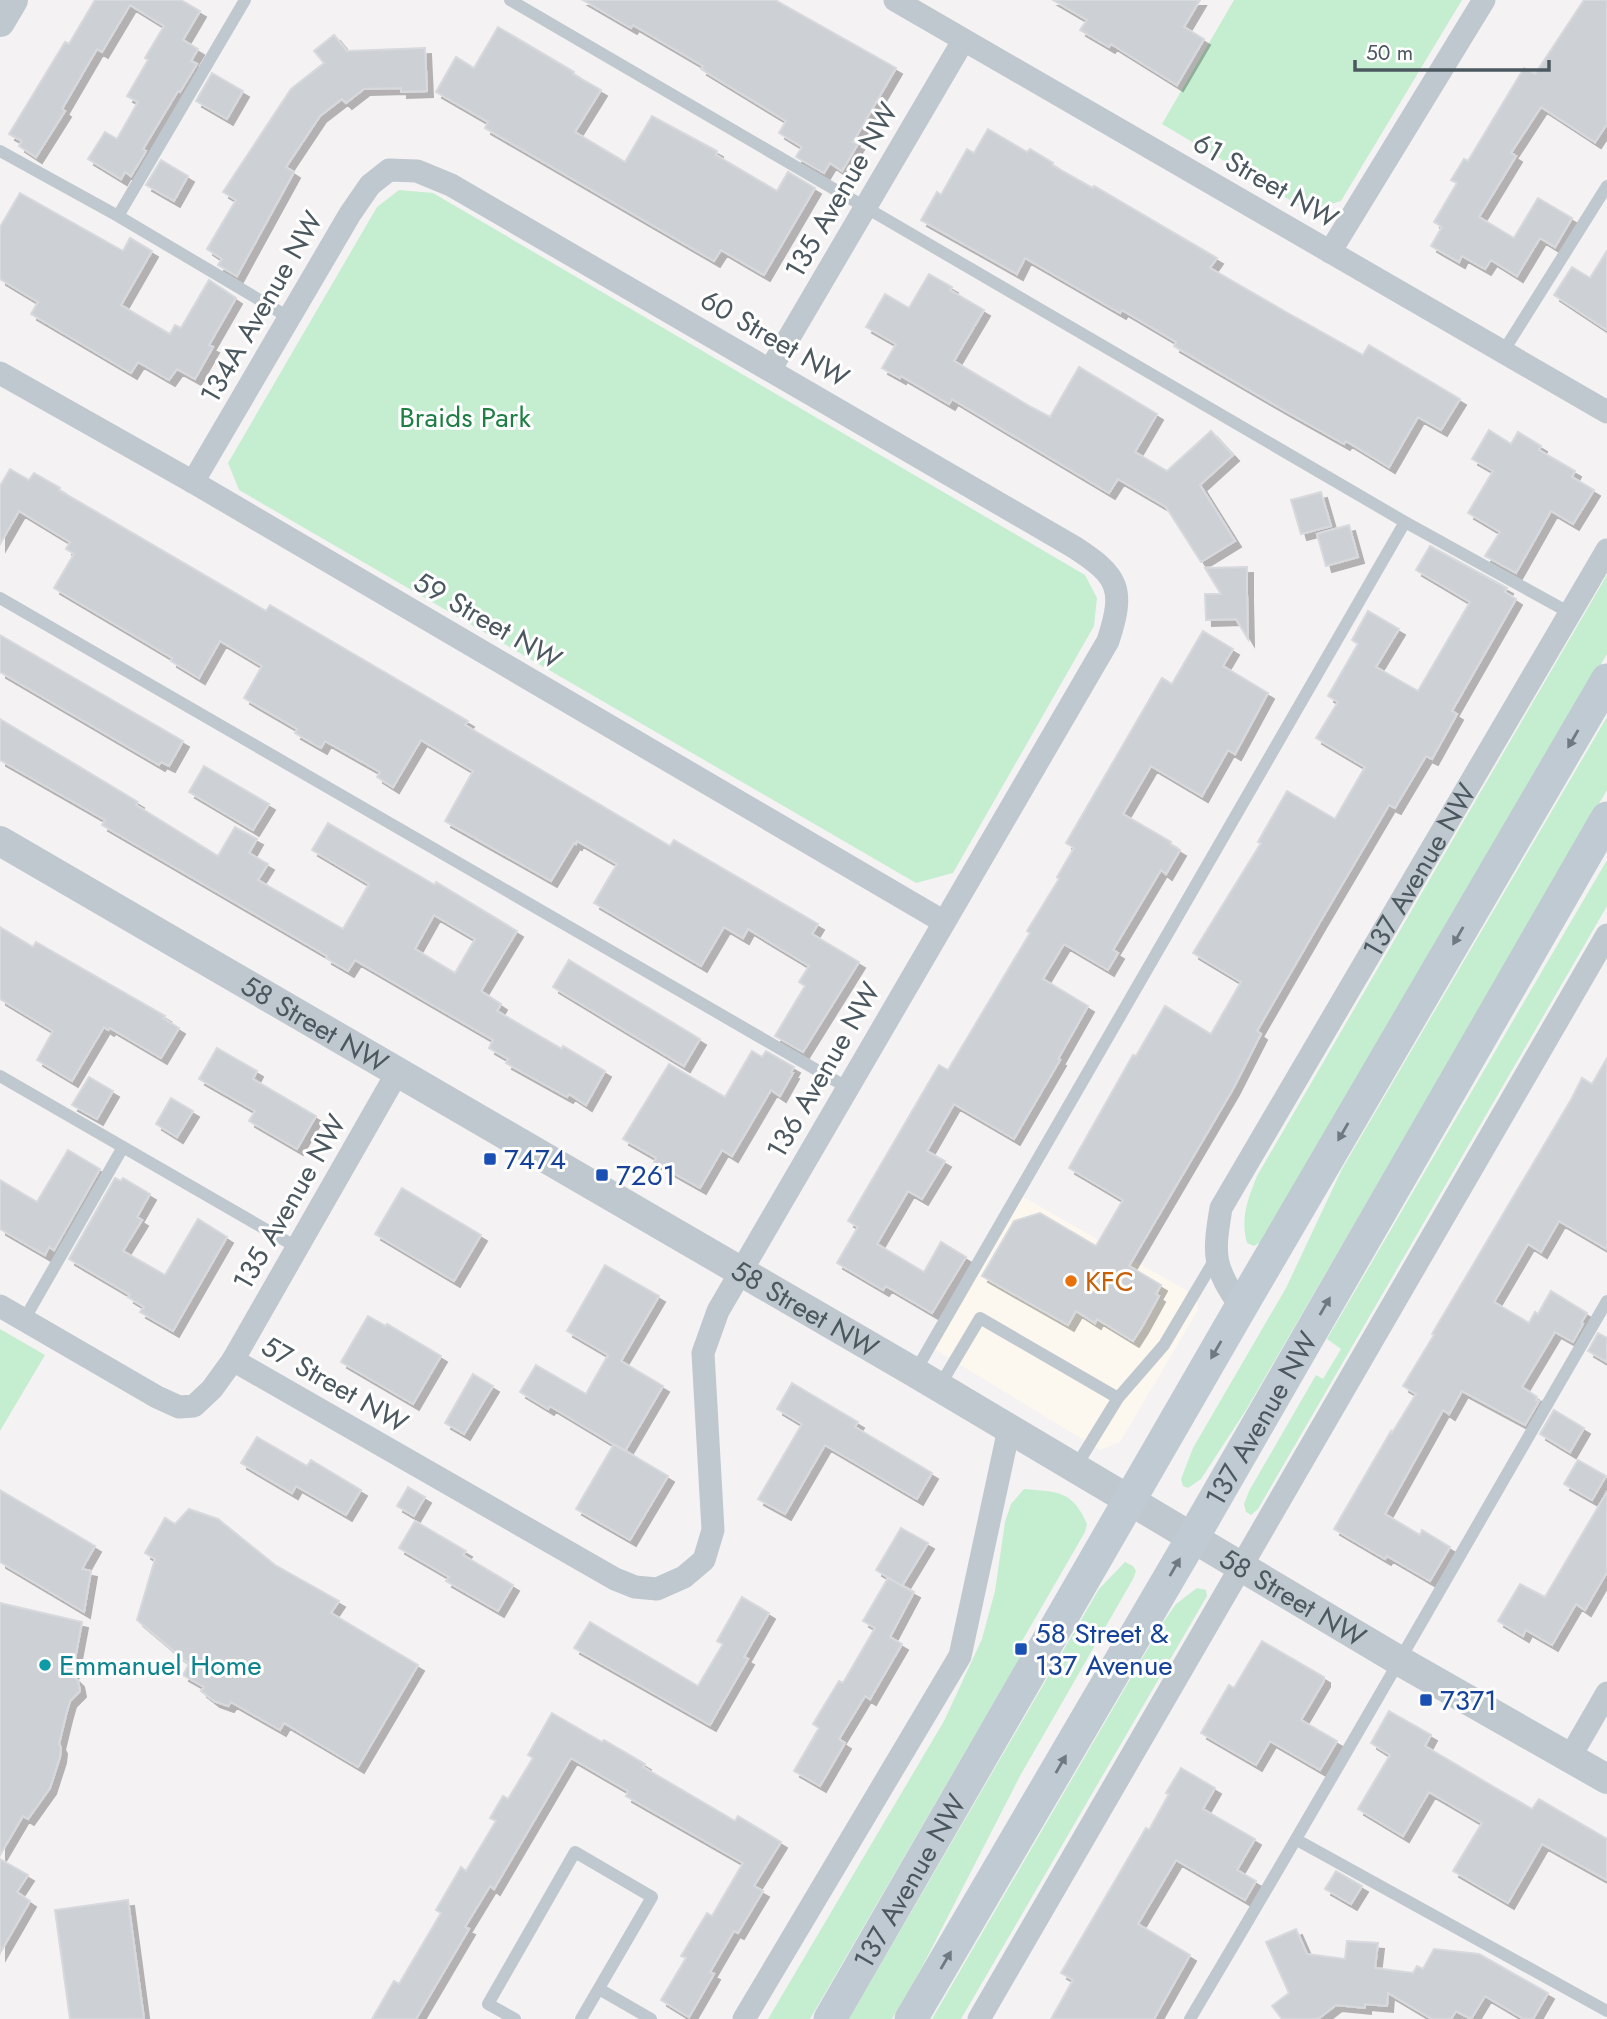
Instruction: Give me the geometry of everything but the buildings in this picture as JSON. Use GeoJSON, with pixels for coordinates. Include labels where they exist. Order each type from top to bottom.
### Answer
{"type":"FeatureCollection","features":[{"type":"Feature","properties":{"kind":"main road","name":"137 Avenue NW"},"geometry":{"type":"LineString","coordinates":[[830,2019],[1607,680]]}},
{"type":"Feature","properties":{"kind":"main road","name":"137 Avenue NW"},"geometry":{"type":"LineString","coordinates":[[912,2019],[1607,818]]}},
{"type":"Feature","properties":{"kind":"street"},"geometry":{"type":"LineString","coordinates":[[0,22],[13,0]]}},
{"type":"Feature","properties":{"kind":"street","name":"61 Street NW"},"geometry":{"type":"LineString","coordinates":[[895,0],[1607,412]]}},
{"type":"Feature","properties":{"kind":"street"},"geometry":{"type":"LineString","coordinates":[[1330,252],[1484,0]]}},
{"type":"Feature","properties":{"kind":"street","name":"135 Avenue NW"},"geometry":{"type":"LineString","coordinates":[[770,370],[964,41]]}},
{"type":"Feature","properties":{"kind":"street","name":"134A Avenue NW"},"geometry":{"type":"LineString","coordinates":[[193,482],[350,214],[370,185],[389,170]]}},
{"type":"Feature","properties":{"kind":"street","name":"60 Street NW"},"geometry":{"type":"LineString","coordinates":[[389,170],[417,171],[451,185],[1074,547],[1101,564],[1116,585]]}},
{"type":"Feature","properties":{"kind":"street","name":"59 Street NW"},"geometry":{"type":"LineString","coordinates":[[0,373],[193,482],[944,922]]}},
{"type":"Feature","properties":{"kind":"street","name":"137 Avenue NW"},"geometry":{"type":"LineString","coordinates":[[1241,1307],[1223,1280],[1217,1256],[1221,1208],[1607,550]]}},
{"type":"Feature","properties":{"kind":"street","name":"136 Avenue NW"},"geometry":{"type":"LineString","coordinates":[[657,1589],[684,1577],[704,1560],[713,1530],[703,1353],[718,1311],[1108,641],[1117,613],[1116,585]]}},
{"type":"Feature","properties":{"kind":"street","name":"58 Street NW"},"geometry":{"type":"LineString","coordinates":[[0,841],[927,1379],[1398,1660],[1607,1779]]}},
{"type":"Feature","properties":{"kind":"street","name":"137 Avenue NW"},"geometry":{"type":"LineString","coordinates":[[978,2019],[1607,935]]}},
{"type":"Feature","properties":{"kind":"street","name":"135 Avenue NW"},"geometry":{"type":"LineString","coordinates":[[233,1360],[397,1073]]}},
{"type":"Feature","properties":{"kind":"street","name":"57 Street NW"},"geometry":{"type":"LineString","coordinates":[[0,1306],[157,1397],[179,1407],[194,1406],[212,1389],[233,1360],[615,1579],[635,1587],[657,1589]]}},
{"type":"Feature","properties":{"kind":"street"},"geometry":{"type":"LineString","coordinates":[[744,2019],[960,1656],[1009,1429]]}},
{"type":"Feature","properties":{"kind":"street"},"geometry":{"type":"LineString","coordinates":[[1570,1757],[1607,1693]]}},
{"type":"Feature","properties":{"kind":"lane"},"geometry":{"type":"LineString","coordinates":[[118,216],[245,0]]}},
{"type":"Feature","properties":{"kind":"lane"},"geometry":{"type":"LineString","coordinates":[[510,0],[1405,522],[1570,614]]}},
{"type":"Feature","properties":{"kind":"lane"},"geometry":{"type":"LineString","coordinates":[[0,151],[118,216],[289,317]]}},
{"type":"Feature","properties":{"kind":"lane"},"geometry":{"type":"LineString","coordinates":[[1503,352],[1607,186]]}},
{"type":"Feature","properties":{"kind":"lane"},"geometry":{"type":"LineString","coordinates":[[927,1379],[1405,522]]}},
{"type":"Feature","properties":{"kind":"lane"},"geometry":{"type":"LineString","coordinates":[[0,598],[848,1088]]}},
{"type":"Feature","properties":{"kind":"lane"},"geometry":{"type":"LineString","coordinates":[[0,1076],[298,1248]]}},
{"type":"Feature","properties":{"kind":"lane"},"geometry":{"type":"LineString","coordinates":[[23,1320],[123,1147]]}},
{"type":"Feature","properties":{"kind":"lane"},"geometry":{"type":"LineString","coordinates":[[1075,1468],[1118,1398],[1164,1345],[1217,1256]]}},
{"type":"Feature","properties":{"kind":"lane"},"geometry":{"type":"LineString","coordinates":[[1190,2019],[1297,1840],[1398,1660],[1607,1301]]}},
{"type":"Feature","properties":{"kind":"lane"},"geometry":{"type":"LineString","coordinates":[[927,1379],[981,1318],[1118,1398]]}},
{"type":"Feature","properties":{"kind":"lane"},"geometry":{"type":"LineString","coordinates":[[1297,1840],[1607,2011]]}},
{"type":"Feature","properties":{"kind":"lane"},"geometry":{"type":"LineString","coordinates":[[515,2019],[488,2004],[575,1853],[652,1897],[581,2019]]}},
{"type":"Feature","properties":{"kind":"lane"},"geometry":{"type":"LineString","coordinates":[[598,1989],[651,2019]]}},
{"type":"Feature","properties":{"kind":"shaded area"},"geometry":{"type":"Polygon","coordinates":[[[1020,1195],[1196,1296],[1198,1310],[1120,1442],[1100,1450],[933,1348],[1020,1195]]]}},
{"type":"Feature","properties":{"kind":"green space"},"geometry":{"type":"Polygon","coordinates":[[[1234,0],[1462,0],[1341,201],[1308,211],[1162,124],[1234,0]]]}},
{"type":"Feature","properties":{"kind":"green space","name":"Braids Park"},"geometry":{"type":"Polygon","coordinates":[[[399,190],[433,193],[1085,575],[1097,598],[1094,626],[953,873],[916,883],[239,490],[228,463],[377,207],[399,190]]]}},
{"type":"Feature","properties":{"kind":"green space"},"geometry":{"type":"Polygon","coordinates":[[[1607,575],[1607,654],[1262,1241],[1254,1246],[1247,1243],[1245,1217],[1257,1176],[1607,575]]]}},
{"type":"Feature","properties":{"kind":"green space"},"geometry":{"type":"Polygon","coordinates":[[[1607,717],[1607,790],[1246,1410],[1201,1479],[1188,1488],[1183,1486],[1181,1479],[1193,1448],[1286,1288],[1342,1169],[1607,717]]]}},
{"type":"Feature","properties":{"kind":"green space"},"geometry":{"type":"Polygon","coordinates":[[[1607,860],[1607,906],[1258,1509],[1251,1515],[1246,1512],[1244,1504],[1249,1491],[1316,1375],[1323,1379],[1341,1349],[1327,1339],[1607,860]]]}},
{"type":"Feature","properties":{"kind":"green space"},"geometry":{"type":"Polygon","coordinates":[[[0,1329],[45,1355],[0,1431],[0,1329]]]}},
{"type":"Feature","properties":{"kind":"green space"},"geometry":{"type":"Polygon","coordinates":[[[1024,1489],[1055,1492],[1069,1499],[1076,1505],[1087,1524],[1085,1532],[1018,1648],[1023,1652],[810,2019],[768,2019],[944,1721],[982,1639],[995,1591],[1005,1522],[1011,1504],[1024,1489]]]}},
{"type":"Feature","properties":{"kind":"green space"},"geometry":{"type":"Polygon","coordinates":[[[1125,1562],[1136,1571],[1133,1579],[1020,1776],[921,1969],[892,2019],[849,2019],[1099,1589],[1125,1562]]]}},
{"type":"Feature","properties":{"kind":"green space"},"geometry":{"type":"Polygon","coordinates":[[[1197,1588],[1206,1590],[1207,1596],[961,2019],[932,2019],[1164,1621],[1176,1604],[1197,1588]]]}},
{"type":"Feature","properties":{"kind":"place","name":"7474"},"geometry":{"type":"Point","coordinates":[490,1159]}},
{"type":"Feature","properties":{"kind":"place","name":"7261"},"geometry":{"type":"Point","coordinates":[602,1175]}},
{"type":"Feature","properties":{"kind":"place","name":"KFC"},"geometry":{"type":"Point","coordinates":[1071,1281]}},
{"type":"Feature","properties":{"kind":"place","name":"58 Street & 137 Avenue"},"geometry":{"type":"Point","coordinates":[1021,1649]}},
{"type":"Feature","properties":{"kind":"place","name":"Emmanuel Home"},"geometry":{"type":"Point","coordinates":[45,1665]}},
{"type":"Feature","properties":{"kind":"place","name":"7371"},"geometry":{"type":"Point","coordinates":[1426,1700]}}]}
